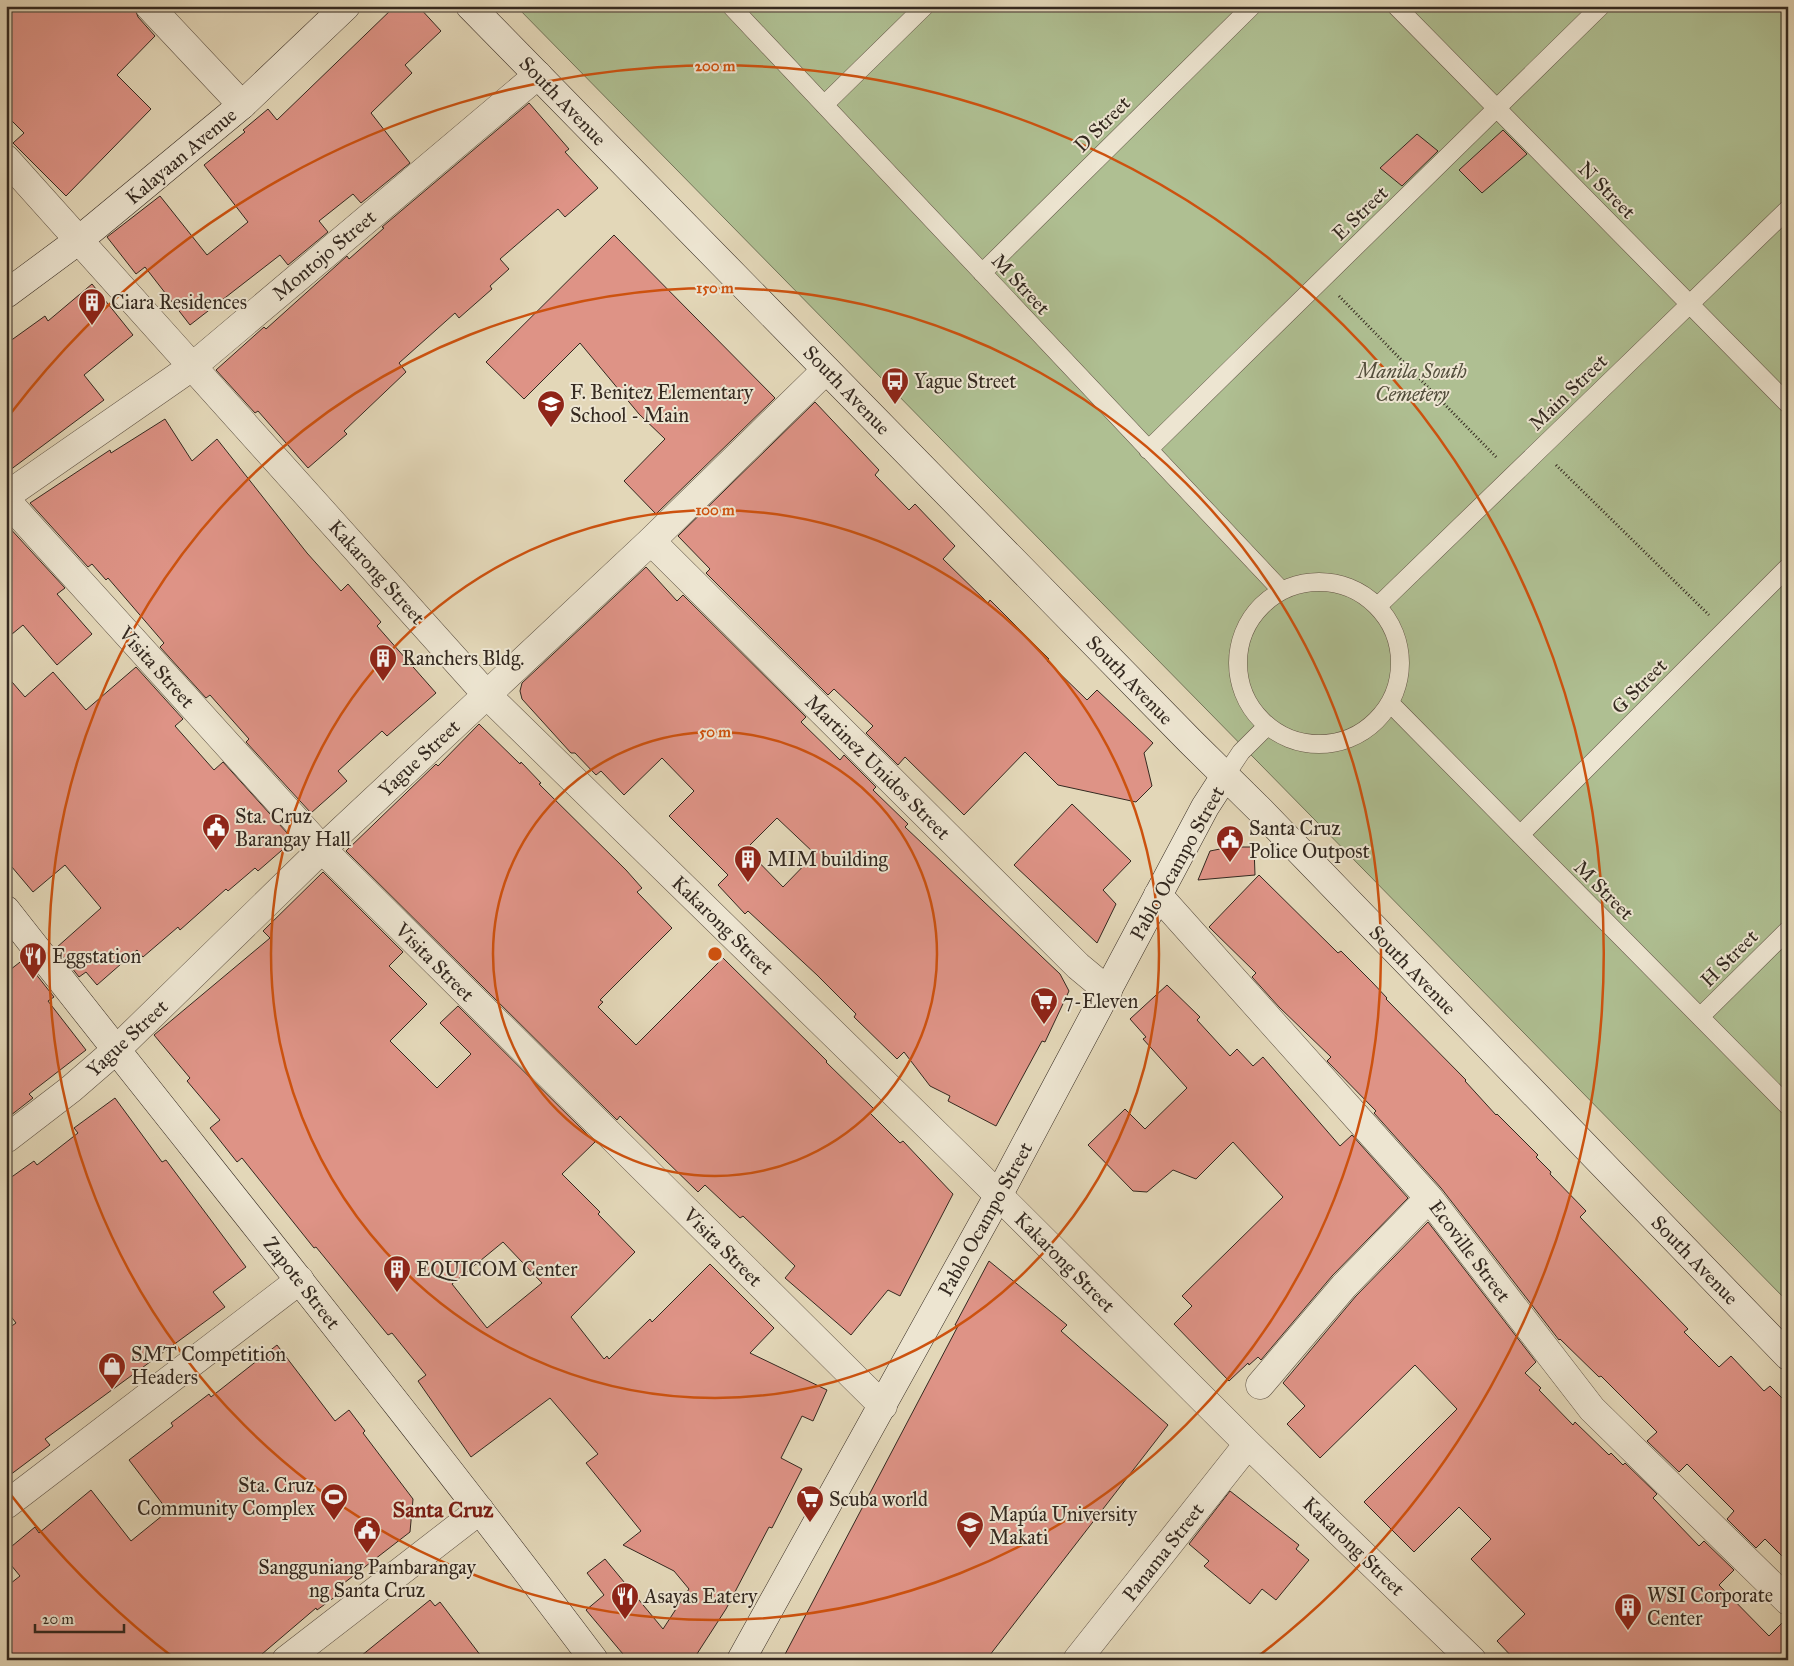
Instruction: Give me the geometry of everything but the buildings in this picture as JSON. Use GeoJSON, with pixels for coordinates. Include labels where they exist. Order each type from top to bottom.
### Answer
{"type":"FeatureCollection","features":[{"type":"Feature","properties":{"kind":"street"},"geometry":{"type":"LineString","coordinates":[[149,6],[242,105]]}},
{"type":"Feature","properties":{"kind":"street","name":"Kalayaan Avenue"},"geometry":{"type":"LineString","coordinates":[[6,294],[79,240],[242,105],[346,6]]}},
{"type":"Feature","properties":{"kind":"street","name":"South Avenue"},"geometry":{"type":"LineString","coordinates":[[470,6],[1225,776],[1788,1356]]}},
{"type":"Feature","properties":{"kind":"street","name":"Montojo Street"},"geometry":{"type":"LineString","coordinates":[[6,498],[193,366],[538,74]]}},
{"type":"Feature","properties":{"kind":"street","name":"Kakarong Street"},"geometry":{"type":"LineString","coordinates":[[6,159],[487,695],[1248,1444],[1471,1659]]}},
{"type":"Feature","properties":{"kind":"street","name":"Yague Street"},"geometry":{"type":"LineString","coordinates":[[6,1139],[72,1090],[116,1050],[322,849],[650,541],[826,370]]}},
{"type":"Feature","properties":{"kind":"street","name":"Visita Street"},"geometry":{"type":"LineString","coordinates":[[6,498],[322,849],[883,1406]]}},
{"type":"Feature","properties":{"kind":"street","name":"Martinez Unidos Street"},"geometry":{"type":"LineString","coordinates":[[650,541],[1078,966],[1108,991]]}},
{"type":"Feature","properties":{"kind":"street","name":"Pablo Ocampo Street"},"geometry":{"type":"LineString","coordinates":[[741,1660],[998,1196],[1205,807],[1225,776]]}},
{"type":"Feature","properties":{"kind":"street","name":"Ecoville Street"},"geometry":{"type":"LineString","coordinates":[[1158,894],[1429,1198],[1592,1409],[1788,1601]]}},
{"type":"Feature","properties":{"kind":"street","name":"Zapote Street"},"geometry":{"type":"LineString","coordinates":[[6,910],[300,1280],[480,1510],[594,1660]]}},
{"type":"Feature","properties":{"kind":"street"},"geometry":{"type":"LineString","coordinates":[[1260,1385],[1344,1286],[1429,1198]]}},
{"type":"Feature","properties":{"kind":"street"},"geometry":{"type":"LineString","coordinates":[[6,1505],[300,1280]]}},
{"type":"Feature","properties":{"kind":"street","name":"Panama Street"},"geometry":{"type":"LineString","coordinates":[[1077,1660],[1248,1444]]}},
{"type":"Feature","properties":{"kind":"street"},"geometry":{"type":"LineString","coordinates":[[286,1660],[480,1510]]}},
{"type":"Feature","properties":{"kind":"lane","name":"M Street"},"geometry":{"type":"LineString","coordinates":[[731,6],[1281,590]]}},
{"type":"Feature","properties":{"kind":"lane"},"geometry":{"type":"LineString","coordinates":[[824,105],[925,6]]}},
{"type":"Feature","properties":{"kind":"lane","name":"D Street"},"geometry":{"type":"LineString","coordinates":[[982,272],[1252,6]]}},
{"type":"Feature","properties":{"kind":"lane","name":"N Street"},"geometry":{"type":"LineString","coordinates":[[1396,6],[1788,404]]}},
{"type":"Feature","properties":{"kind":"lane","name":"E Street"},"geometry":{"type":"LineString","coordinates":[[1148,450],[1601,6]]}},
{"type":"Feature","properties":{"kind":"lane","name":"Main Street"},"geometry":{"type":"LineString","coordinates":[[1378,606],[1788,209]]}},
{"type":"Feature","properties":{"kind":"lane","name":"G Street"},"geometry":{"type":"LineString","coordinates":[[1520,835],[1788,567]]}},
{"type":"Feature","properties":{"kind":"lane"},"geometry":{"type":"LineString","coordinates":[[1306,582],[1332,582],[1357,590],[1378,606],[1392,627],[1400,652],[1399,679],[1390,703],[1375,722],[1356,736],[1333,744],[1309,745],[1287,739],[1266,727],[1249,706],[1239,681],[1237,655],[1244,629],[1260,606],[1281,590],[1306,582]]}},
{"type":"Feature","properties":{"kind":"lane","name":"M Street"},"geometry":{"type":"LineString","coordinates":[[1390,703],[1788,1106]]}},
{"type":"Feature","properties":{"kind":"lane"},"geometry":{"type":"LineString","coordinates":[[1225,776],[1240,752],[1266,727]]}},
{"type":"Feature","properties":{"kind":"lane","name":"H Street"},"geometry":{"type":"LineString","coordinates":[[1700,1017],[1788,930]]}},
{"type":"Feature","properties":{"kind":"path"},"geometry":{"type":"LineString","coordinates":[[1323,279],[1514,474]]}},
{"type":"Feature","properties":{"kind":"path"},"geometry":{"type":"LineString","coordinates":[[1539,449],[1724,630]]}},
{"type":"Feature","properties":{"kind":"green space","name":"Manila South Cemetery"},"geometry":{"type":"Polygon","coordinates":[[[516,6],[1788,6],[1788,1302],[516,6]]]}},
{"type":"Feature","properties":{"kind":"place","name":"Ciara Residences"},"geometry":{"type":"Point","coordinates":[92,326]}},
{"type":"Feature","properties":{"kind":"place","name":"Yague Street"},"geometry":{"type":"Point","coordinates":[895,405]}},
{"type":"Feature","properties":{"kind":"place","name":"F. Benitez Elementary School - Main"},"geometry":{"type":"Point","coordinates":[551,428]}},
{"type":"Feature","properties":{"kind":"place","name":"Ranchers Bldg."},"geometry":{"type":"Point","coordinates":[383,682]}},
{"type":"Feature","properties":{"kind":"place","name":"Sta. Cruz Barangay Hall"},"geometry":{"type":"Point","coordinates":[216,851]}},
{"type":"Feature","properties":{"kind":"place","name":"Santa Cruz Police Outpost"},"geometry":{"type":"Point","coordinates":[1230,863]}},
{"type":"Feature","properties":{"kind":"place","name":"MIM building"},"geometry":{"type":"Point","coordinates":[748,883]}},
{"type":"Feature","properties":{"kind":"place","name":"Eggstation"},"geometry":{"type":"Point","coordinates":[33,980]}},
{"type":"Feature","properties":{"kind":"place","name":"7-Eleven"},"geometry":{"type":"Point","coordinates":[1044,1025]}},
{"type":"Feature","properties":{"kind":"place","name":"EQUICOM Center"},"geometry":{"type":"Point","coordinates":[397,1293]}},
{"type":"Feature","properties":{"kind":"place","name":"SMT Competition Headers"},"geometry":{"type":"Point","coordinates":[112,1390]}},
{"type":"Feature","properties":{"kind":"place","name":"Sta. Cruz Community Complex"},"geometry":{"type":"Point","coordinates":[334,1521]}},
{"type":"Feature","properties":{"kind":"place","name":"Scuba world"},"geometry":{"type":"Point","coordinates":[810,1523]}},
{"type":"Feature","properties":{"kind":"place","name":"Mapúa University Makati"},"geometry":{"type":"Point","coordinates":[970,1549]}},
{"type":"Feature","properties":{"kind":"place","name":"Sangguniang Pambarangay ng Santa Cruz"},"geometry":{"type":"Point","coordinates":[367,1554]}},
{"type":"Feature","properties":{"kind":"place","name":"Asayas Eatery"},"geometry":{"type":"Point","coordinates":[625,1620]}},
{"type":"Feature","properties":{"kind":"place","name":"WSI Corporate Center"},"geometry":{"type":"Point","coordinates":[1628,1631]}},
{"type":"Feature","properties":{"kind":"district","name":"Santa Cruz"},"geometry":{"type":"Point","coordinates":[443,1509]}}]}
